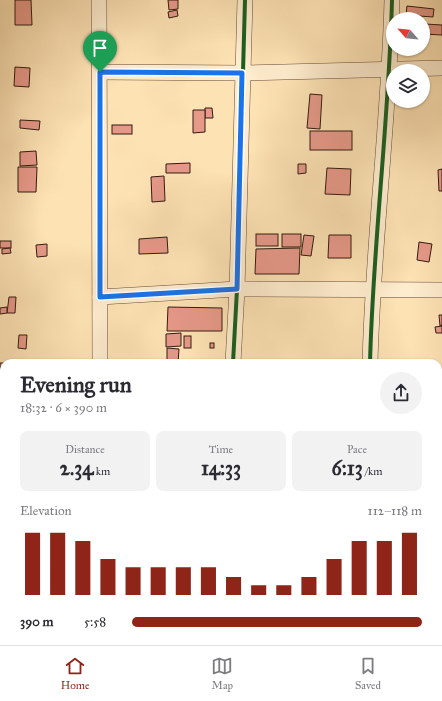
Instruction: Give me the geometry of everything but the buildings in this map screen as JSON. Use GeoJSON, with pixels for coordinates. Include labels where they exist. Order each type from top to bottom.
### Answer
{"type":"FeatureCollection","features":[{"type":"Feature","properties":{"kind":"street"},"geometry":{"type":"LineString","coordinates":[[99,0],[100,359]]}},
{"type":"Feature","properties":{"kind":"street"},"geometry":{"type":"LineString","coordinates":[[233,359],[237,289],[244,0]]}},
{"type":"Feature","properties":{"kind":"street"},"geometry":{"type":"LineString","coordinates":[[390,64],[392,0]]}},
{"type":"Feature","properties":{"kind":"street"},"geometry":{"type":"LineString","coordinates":[[430,68],[442,68]]}},
{"type":"Feature","properties":{"kind":"street"},"geometry":{"type":"LineString","coordinates":[[100,72],[242,73],[386,70]]}},
{"type":"Feature","properties":{"kind":"street"},"geometry":{"type":"LineString","coordinates":[[370,359],[372,289],[387,108]]}},
{"type":"Feature","properties":{"kind":"street"},"geometry":{"type":"LineString","coordinates":[[100,297],[237,289],[442,290]]}},
{"type":"Feature","properties":{"kind":"cycle path"},"geometry":{"type":"LineString","coordinates":[[233,359],[237,289],[245,0]]}},
{"type":"Feature","properties":{"kind":"cycle path"},"geometry":{"type":"LineString","coordinates":[[370,359],[374,272],[388,91],[392,0]]}},
{"type":"Feature","properties":{"kind":"route"},"geometry":{"type":"LineString","coordinates":[[100,72],[242,73],[237,289],[100,297],[100,72]]}}]}
